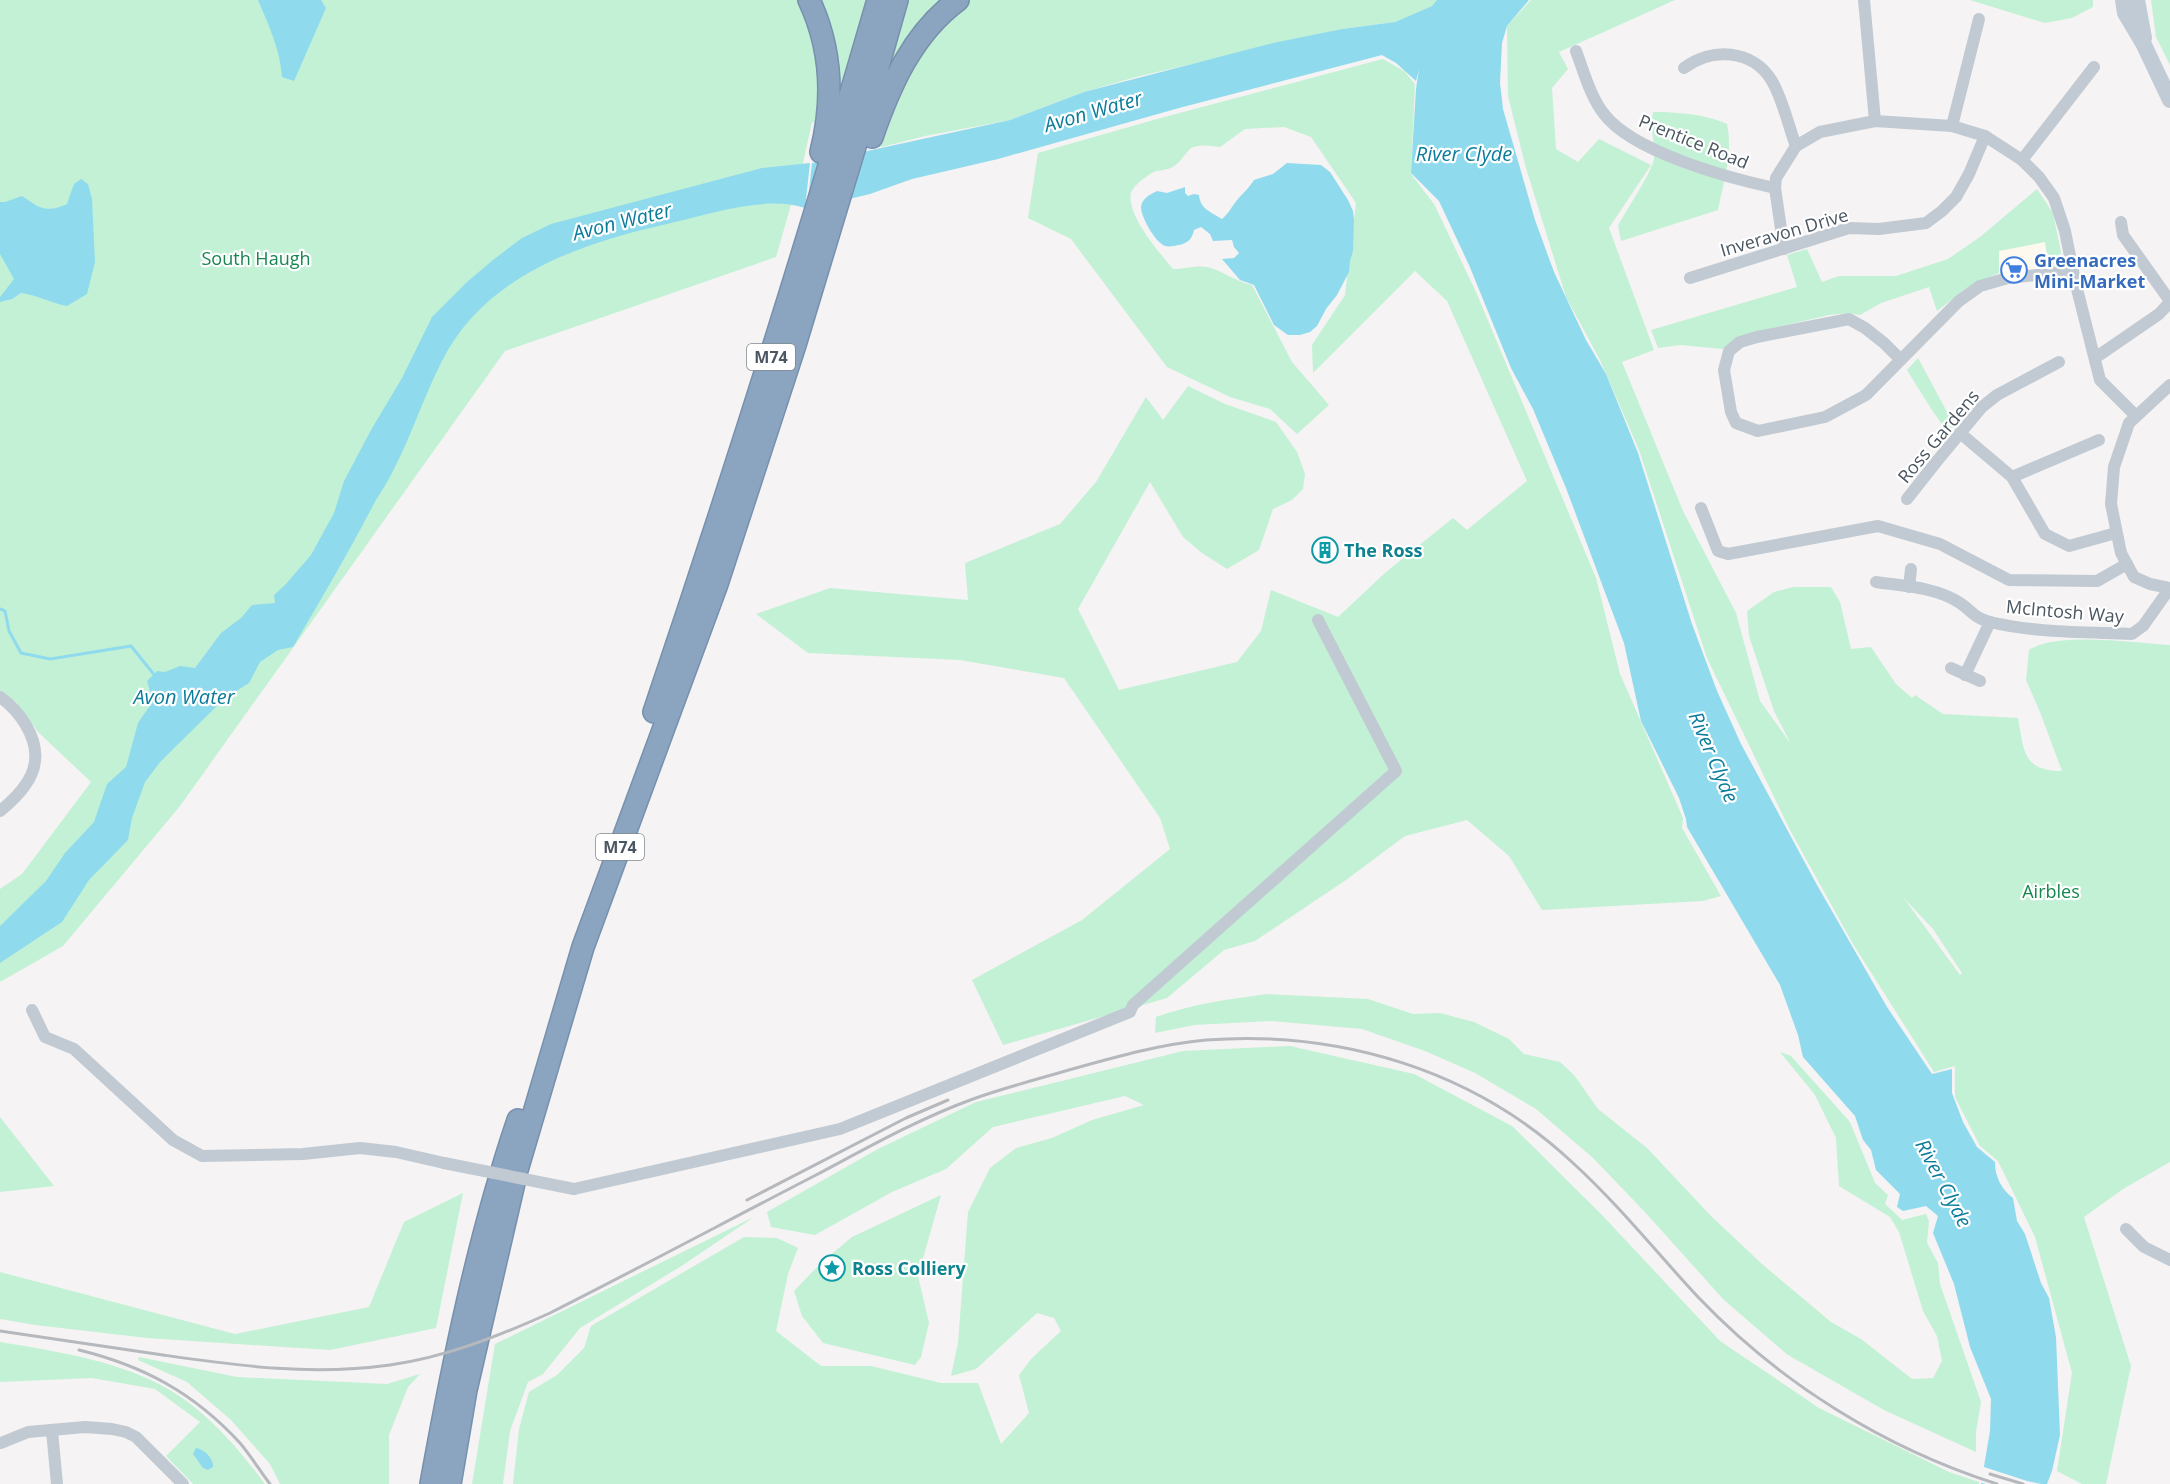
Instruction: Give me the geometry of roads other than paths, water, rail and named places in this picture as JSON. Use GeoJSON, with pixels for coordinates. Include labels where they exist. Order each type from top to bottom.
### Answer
{"type":"FeatureCollection","features":[{"type":"Feature","properties":{"kind":"highway","name":"M74"},"geometry":{"type":"LineString","coordinates":[[809,0],[822,34],[828,60],[830,103],[834,127]]}},
{"type":"Feature","properties":{"kind":"highway","name":"M74"},"geometry":{"type":"LineString","coordinates":[[450,1484],[466,1390],[517,1170],[583,947],[717,584],[795,345],[822,224],[834,127],[878,0]]}},
{"type":"Feature","properties":{"kind":"highway","name":"M74"},"geometry":{"type":"LineString","coordinates":[[871,118],[897,0]]}},
{"type":"Feature","properties":{"kind":"highway","name":"M74"},"geometry":{"type":"LineString","coordinates":[[431,1484],[451,1375],[501,1170],[752,419],[822,224],[871,118],[908,56],[930,25],[958,0]]}},
{"type":"Feature","properties":{"kind":"main road"},"geometry":{"type":"LineString","coordinates":[[2123,0],[2125,13],[2144,45],[2170,100]]}},
{"type":"Feature","properties":{"kind":"main road"},"geometry":{"type":"LineString","coordinates":[[2137,0],[2144,45]]}},
{"type":"Feature","properties":{"kind":"street"},"geometry":{"type":"LineString","coordinates":[[1864,0],[1875,121]]}},
{"type":"Feature","properties":{"kind":"street"},"geometry":{"type":"LineString","coordinates":[[1952,126],[1979,19]]}},
{"type":"Feature","properties":{"kind":"street","name":"Prentice Road"},"geometry":{"type":"LineString","coordinates":[[1576,51],[1589,87],[1602,113],[1613,125],[1632,139],[1703,168],[1743,181],[1775,188]]}},
{"type":"Feature","properties":{"kind":"street"},"geometry":{"type":"LineString","coordinates":[[1684,68],[1693,61],[1707,56],[1726,53],[1750,60],[1764,70],[1772,82],[1796,146]]}},
{"type":"Feature","properties":{"kind":"street"},"geometry":{"type":"LineString","coordinates":[[2022,160],[2094,67]]}},
{"type":"Feature","properties":{"kind":"street"},"geometry":{"type":"LineString","coordinates":[[1784,249],[1775,188],[1776,178],[1796,146],[1820,132],[1875,121],[1952,126],[1985,136],[2022,160],[2039,177],[2054,198],[2065,231],[2100,380],[2136,416]]}},
{"type":"Feature","properties":{"kind":"street","name":"Inveravon Drive"},"geometry":{"type":"LineString","coordinates":[[1690,278],[1849,228],[1908,227],[1926,223],[1956,198],[1985,136]]}},
{"type":"Feature","properties":{"kind":"street"},"geometry":{"type":"LineString","coordinates":[[2095,358],[2159,314],[2170,301],[2123,235],[2121,222]]}},
{"type":"Feature","properties":{"kind":"street"},"geometry":{"type":"LineString","coordinates":[[1901,360],[1872,333],[1849,319],[1740,342],[1729,351],[1724,370],[1731,411],[1736,423],[1758,431],[1825,417],[1866,396],[1959,301],[1980,286],[2008,278],[2073,271]]}},
{"type":"Feature","properties":{"kind":"street","name":"Ross Gardens"},"geometry":{"type":"LineString","coordinates":[[1908,500],[1982,407],[1996,395],[2059,362]]}},
{"type":"Feature","properties":{"kind":"street"},"geometry":{"type":"LineString","coordinates":[[2168,390],[2129,423],[2114,468],[2111,504],[2121,553],[2134,577],[2150,584],[2170,588]]}},
{"type":"Feature","properties":{"kind":"street"},"geometry":{"type":"LineString","coordinates":[[1960,433],[2012,477],[2045,534],[2069,546],[2116,533]]}},
{"type":"Feature","properties":{"kind":"street"},"geometry":{"type":"LineString","coordinates":[[2012,477],[2099,440]]}},
{"type":"Feature","properties":{"kind":"street"},"geometry":{"type":"LineString","coordinates":[[1701,508],[1718,551],[1728,554],[1878,526],[1940,544],[2009,580],[2097,581],[2127,564]]}},
{"type":"Feature","properties":{"kind":"street"},"geometry":{"type":"LineString","coordinates":[[1909,587],[1911,569]]}},
{"type":"Feature","properties":{"kind":"street","name":"McIntosh Way"},"geometry":{"type":"LineString","coordinates":[[1876,582],[1932,591],[1960,603],[1975,618],[1990,622],[2047,631],[2132,634],[2143,626],[2170,588]]}},
{"type":"Feature","properties":{"kind":"street"},"geometry":{"type":"LineString","coordinates":[[32,1010],[45,1037],[74,1049],[173,1140],[202,1156],[303,1154],[360,1148],[396,1152],[574,1189],[840,1129],[1130,1012],[1133,1005],[1396,771],[1318,620]]}},
{"type":"Feature","properties":{"kind":"street"},"geometry":{"type":"LineString","coordinates":[[1965,675],[1990,622]]}},
{"type":"Feature","properties":{"kind":"street"},"geometry":{"type":"LineString","coordinates":[[1951,668],[1980,681]]}},
{"type":"Feature","properties":{"kind":"street"},"geometry":{"type":"LineString","coordinates":[[0,697],[21,717],[32,737],[36,761],[30,778],[20,794],[0,811]]}},
{"type":"Feature","properties":{"kind":"street"},"geometry":{"type":"LineString","coordinates":[[2126,1229],[2144,1247],[2170,1260]]}},
{"type":"Feature","properties":{"kind":"street"},"geometry":{"type":"LineString","coordinates":[[2138,1241],[2147,1232]]}},
{"type":"Feature","properties":{"kind":"street"},"geometry":{"type":"LineString","coordinates":[[0,1455],[2,1450],[0,1442],[28,1432],[85,1427],[112,1429],[136,1437],[183,1484]]}},
{"type":"Feature","properties":{"kind":"street"},"geometry":{"type":"LineString","coordinates":[[52,1431],[57,1484]]}},
{"type":"Feature","properties":{"kind":"water"},"geometry":{"type":"Polygon","coordinates":[[[258,0],[321,0],[326,8],[294,81],[282,77],[276,47],[258,0]]]}},
{"type":"Feature","properties":{"kind":"water","name":"River Clyde"},"geometry":{"type":"Polygon","coordinates":[[[1437,0],[1529,0],[1507,26],[1502,43],[1500,83],[1503,109],[1535,220],[1554,272],[1586,340],[1606,374],[1638,453],[1692,624],[1717,691],[1741,744],[1817,885],[1887,1007],[1932,1074],[1952,1069],[1952,1093],[1963,1122],[1977,1147],[1995,1162],[2000,1182],[2013,1198],[2017,1221],[2025,1234],[2041,1283],[2049,1298],[2056,1337],[2060,1435],[2047,1484],[1981,1484],[1990,1431],[1991,1399],[1970,1347],[1954,1284],[1933,1233],[1938,1216],[1926,1206],[1903,1211],[1897,1207],[1900,1194],[1876,1170],[1871,1150],[1863,1140],[1855,1116],[1803,1057],[1798,1035],[1780,985],[1687,827],[1679,798],[1641,721],[1624,643],[1566,488],[1533,409],[1511,368],[1469,265],[1439,201],[1411,173],[1419,69],[1416,81],[1396,63],[1382,55],[1179,108],[998,159],[912,179],[870,194],[807,209],[812,163],[1010,120],[1084,92],[1273,43],[1342,29],[1395,22],[1432,6],[1437,0]]]}},
{"type":"Feature","properties":{"kind":"water","name":"Avon Water"},"geometry":{"type":"Polygon","coordinates":[[[810,163],[805,208],[773,204],[738,207],[604,241],[540,267],[510,284],[484,306],[461,331],[442,361],[392,473],[293,647],[278,650],[260,662],[249,683],[224,699],[161,761],[145,782],[132,818],[128,840],[89,880],[62,922],[0,963],[0,926],[46,881],[65,853],[94,822],[107,784],[126,767],[138,723],[153,701],[147,681],[157,671],[165,672],[180,666],[195,668],[221,633],[241,618],[252,605],[275,603],[274,595],[311,555],[334,513],[344,481],[402,378],[432,317],[467,282],[522,238],[551,224],[762,168],[810,163]]]}},
{"type":"Feature","properties":{"kind":"water"},"geometry":{"type":"Polygon","coordinates":[[[1287,163],[1321,165],[1330,172],[1348,200],[1354,220],[1353,251],[1349,272],[1317,326],[1310,332],[1300,335],[1288,335],[1274,325],[1254,285],[1240,280],[1222,259],[1234,258],[1239,253],[1232,240],[1213,241],[1210,234],[1201,227],[1194,230],[1191,238],[1185,243],[1165,246],[1149,229],[1141,207],[1145,199],[1157,191],[1167,193],[1185,187],[1185,193],[1188,196],[1199,195],[1201,204],[1222,219],[1254,180],[1273,174],[1287,163]]]}},
{"type":"Feature","properties":{"kind":"water"},"geometry":{"type":"Polygon","coordinates":[[[81,179],[88,184],[92,199],[95,262],[87,294],[67,306],[21,293],[12,299],[0,302],[0,297],[14,279],[0,254],[0,202],[22,196],[42,208],[53,209],[67,204],[74,184],[81,179]]]}},
{"type":"Feature","properties":{"kind":"water"},"geometry":{"type":"Polygon","coordinates":[[[196,1448],[208,1455],[213,1467],[208,1470],[203,1468],[193,1454],[196,1448]]]}},
{"type":"Feature","properties":{"kind":"waterway"},"geometry":{"type":"LineString","coordinates":[[0,609],[5,611],[9,631],[21,653],[50,659],[131,646],[156,677]]}},
{"type":"Feature","properties":{"kind":"railway"},"geometry":{"type":"LineString","coordinates":[[0,1331],[192,1359],[304,1370],[390,1365],[431,1357],[472,1345],[550,1313],[893,1134],[973,1099],[1092,1064],[1173,1044],[1206,1040],[1256,1039],[1306,1042],[1355,1050],[1403,1063],[1449,1081],[1493,1103],[1534,1131],[1573,1163],[1606,1195],[1698,1297],[1763,1357],[1799,1384],[1874,1432],[1914,1452],[1997,1484]]}},
{"type":"Feature","properties":{"kind":"railway"},"geometry":{"type":"LineString","coordinates":[[747,1200],[906,1118],[948,1100]]}},
{"type":"Feature","properties":{"kind":"railway"},"geometry":{"type":"LineString","coordinates":[[79,1350],[146,1373],[186,1396],[223,1425],[248,1453],[270,1484]]}},
{"type":"Feature","properties":{"kind":"railway"},"geometry":{"type":"LineString","coordinates":[[1990,1474],[2023,1484]]}},
{"type":"Feature","properties":{"kind":"place","name":"Greenacres Mini-Market"},"geometry":{"type":"Point","coordinates":[2014,270]}},
{"type":"Feature","properties":{"kind":"place","name":"The Ross"},"geometry":{"type":"Point","coordinates":[1325,550]}},
{"type":"Feature","properties":{"kind":"place","name":"Ross Colliery"},"geometry":{"type":"Point","coordinates":[832,1268]}},
{"type":"Feature","properties":{"kind":"park label","name":"South Haugh"},"geometry":{"type":"Point","coordinates":[256,258]}},
{"type":"Feature","properties":{"kind":"park label","name":"Airbles"},"geometry":{"type":"Point","coordinates":[2051,891]}}]}
